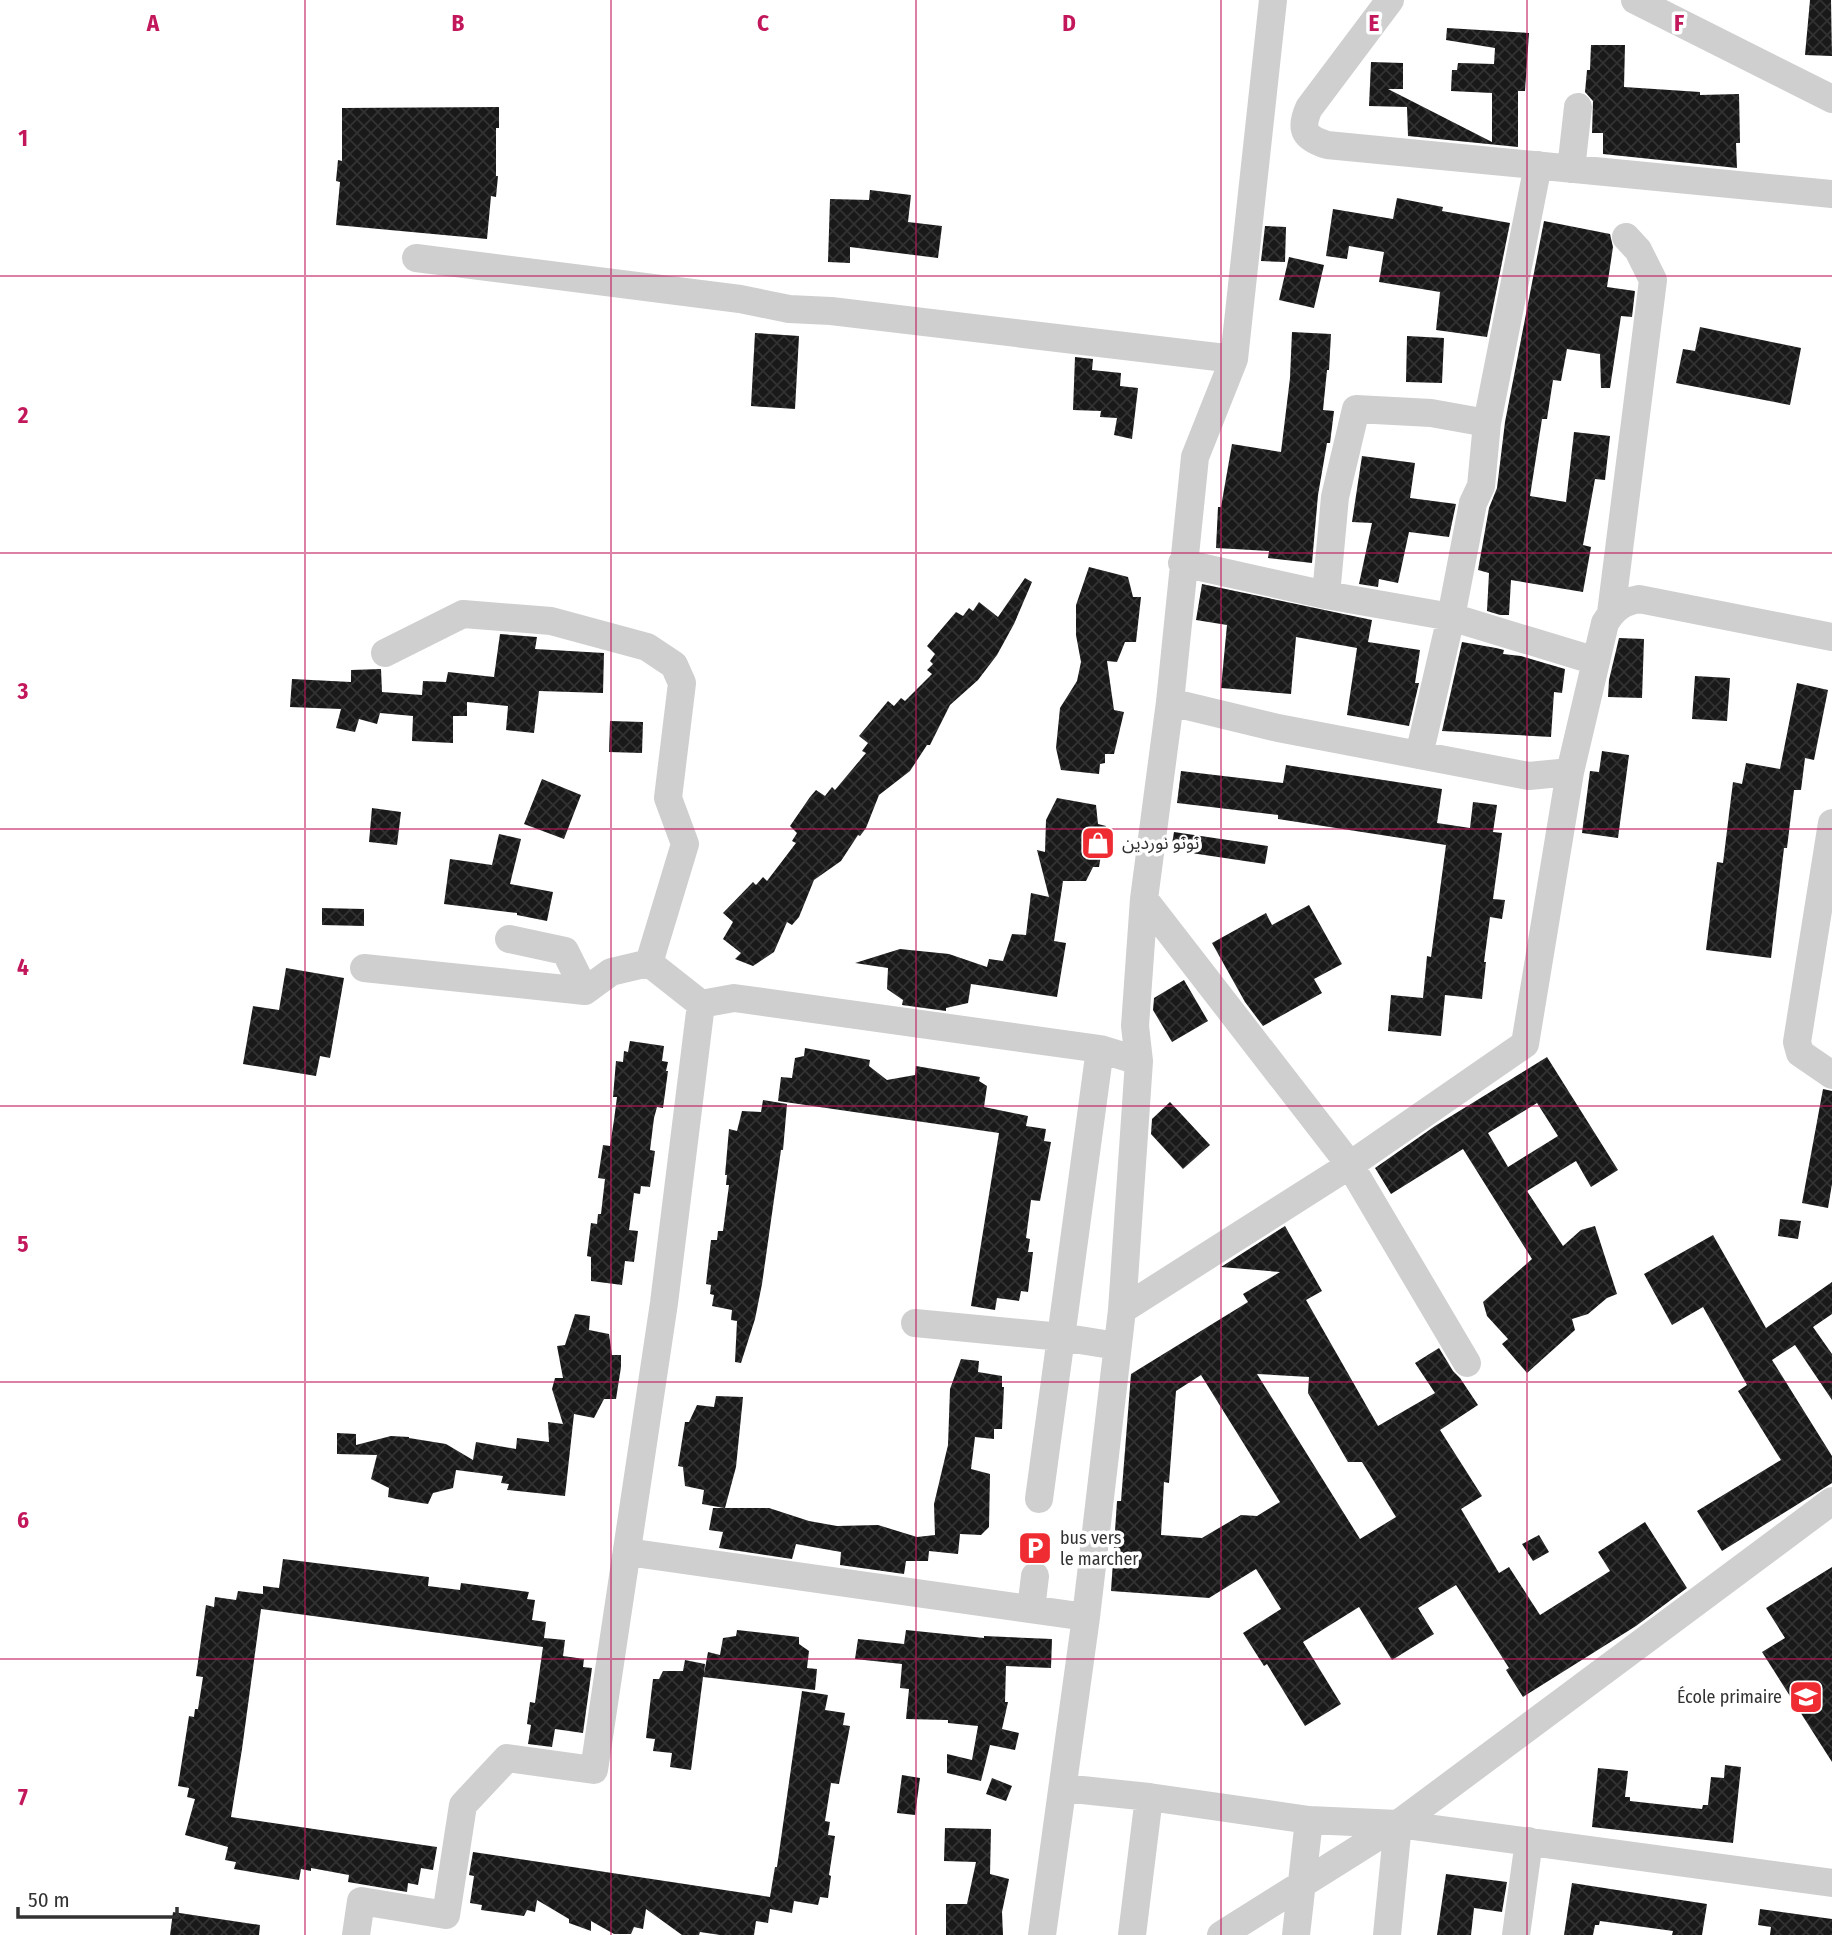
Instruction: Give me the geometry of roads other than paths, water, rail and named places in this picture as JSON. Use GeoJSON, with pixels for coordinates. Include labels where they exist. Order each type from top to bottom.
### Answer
{"type":"FeatureCollection","features":[{"type":"Feature","properties":{"kind":"street"},"geometry":{"type":"LineString","coordinates":[[1042,1935],[1086,1617],[1122,1310],[1139,1061],[1135,1026],[1144,899],[1170,702],[1182,563],[1195,457],[1234,359],[1273,0]]}},
{"type":"Feature","properties":{"kind":"street"},"geometry":{"type":"LineString","coordinates":[[1390,0],[1308,108],[1304,125],[1309,137],[1327,145],[1832,194]]}},
{"type":"Feature","properties":{"kind":"street"},"geometry":{"type":"LineString","coordinates":[[1635,0],[1832,99]]}},
{"type":"Feature","properties":{"kind":"street"},"geometry":{"type":"LineString","coordinates":[[1571,169],[1578,107]]}},
{"type":"Feature","properties":{"kind":"street"},"geometry":{"type":"LineString","coordinates":[[1419,755],[1451,617],[1473,503],[1481,486],[1487,423],[1538,165]]}},
{"type":"Feature","properties":{"kind":"street"},"geometry":{"type":"LineString","coordinates":[[1122,1310],[1350,1165],[1525,1044],[1570,772],[1605,623],[1611,613],[1653,280],[1638,250],[1626,237]]}},
{"type":"Feature","properties":{"kind":"street"},"geometry":{"type":"LineString","coordinates":[[416,258],[740,299],[789,309],[831,311],[1234,359]]}},
{"type":"Feature","properties":{"kind":"street"},"geometry":{"type":"LineString","coordinates":[[1326,595],[1335,497],[1356,409],[1431,414],[1487,423]]}},
{"type":"Feature","properties":{"kind":"street"},"geometry":{"type":"LineString","coordinates":[[1182,563],[1326,595],[1451,617],[1596,661]]}},
{"type":"Feature","properties":{"kind":"street"},"geometry":{"type":"LineString","coordinates":[[1611,613],[1628,601],[1639,599],[1832,637]]}},
{"type":"Feature","properties":{"kind":"street"},"geometry":{"type":"LineString","coordinates":[[385,653],[463,614],[551,621],[647,647],[674,665],[682,683],[668,798],[685,844],[649,964]]}},
{"type":"Feature","properties":{"kind":"street"},"geometry":{"type":"LineString","coordinates":[[1170,702],[1278,728],[1529,776],[1570,772]]}},
{"type":"Feature","properties":{"kind":"street"},"geometry":{"type":"LineString","coordinates":[[1832,823],[1830,855],[1797,1042],[1800,1053],[1832,1075]]}},
{"type":"Feature","properties":{"kind":"street"},"geometry":{"type":"LineString","coordinates":[[1144,899],[1350,1165],[1467,1363]]}},
{"type":"Feature","properties":{"kind":"street"},"geometry":{"type":"LineString","coordinates":[[509,939],[565,951],[585,991]]}},
{"type":"Feature","properties":{"kind":"street"},"geometry":{"type":"LineString","coordinates":[[364,968],[585,991],[611,972],[649,964],[701,1004],[734,998],[1100,1049],[1139,1061]]}},
{"type":"Feature","properties":{"kind":"street"},"geometry":{"type":"LineString","coordinates":[[356,1935],[361,1901],[446,1915],[463,1805],[507,1758],[594,1770],[664,1303],[701,1004]]}},
{"type":"Feature","properties":{"kind":"street"},"geometry":{"type":"LineString","coordinates":[[1039,1499],[1100,1049]]}},
{"type":"Feature","properties":{"kind":"street"},"geometry":{"type":"LineString","coordinates":[[915,1322],[1061,1337],[1117,1346]]}},
{"type":"Feature","properties":{"kind":"street"},"geometry":{"type":"LineString","coordinates":[[1221,1935],[1398,1824],[1832,1501]]}},
{"type":"Feature","properties":{"kind":"street"},"geometry":{"type":"LineString","coordinates":[[627,1552],[1086,1617]]}},
{"type":"Feature","properties":{"kind":"street"},"geometry":{"type":"LineString","coordinates":[[1031,1609],[1035,1576]]}},
{"type":"Feature","properties":{"kind":"street"},"geometry":{"type":"LineString","coordinates":[[1063,1788],[1149,1797],[1309,1820],[1398,1824],[1832,1883]]}},
{"type":"Feature","properties":{"kind":"street"},"geometry":{"type":"LineString","coordinates":[[1132,1935],[1149,1797]]}},
{"type":"Feature","properties":{"kind":"street"},"geometry":{"type":"LineString","coordinates":[[1296,1935],[1309,1820]]}},
{"type":"Feature","properties":{"kind":"street"},"geometry":{"type":"LineString","coordinates":[[1387,1935],[1398,1824]]}},
{"type":"Feature","properties":{"kind":"street"},"geometry":{"type":"LineString","coordinates":[[1516,1935],[1530,1841]]}},
{"type":"Feature","properties":{"kind":"place","name":"نونو نوردين"},"geometry":{"type":"Point","coordinates":[1098,843]}},
{"type":"Feature","properties":{"kind":"place","name":"bus vers le marcher"},"geometry":{"type":"Point","coordinates":[1035,1548]}},
{"type":"Feature","properties":{"kind":"place","name":"École primaire"},"geometry":{"type":"Point","coordinates":[1806,1697]}}]}
